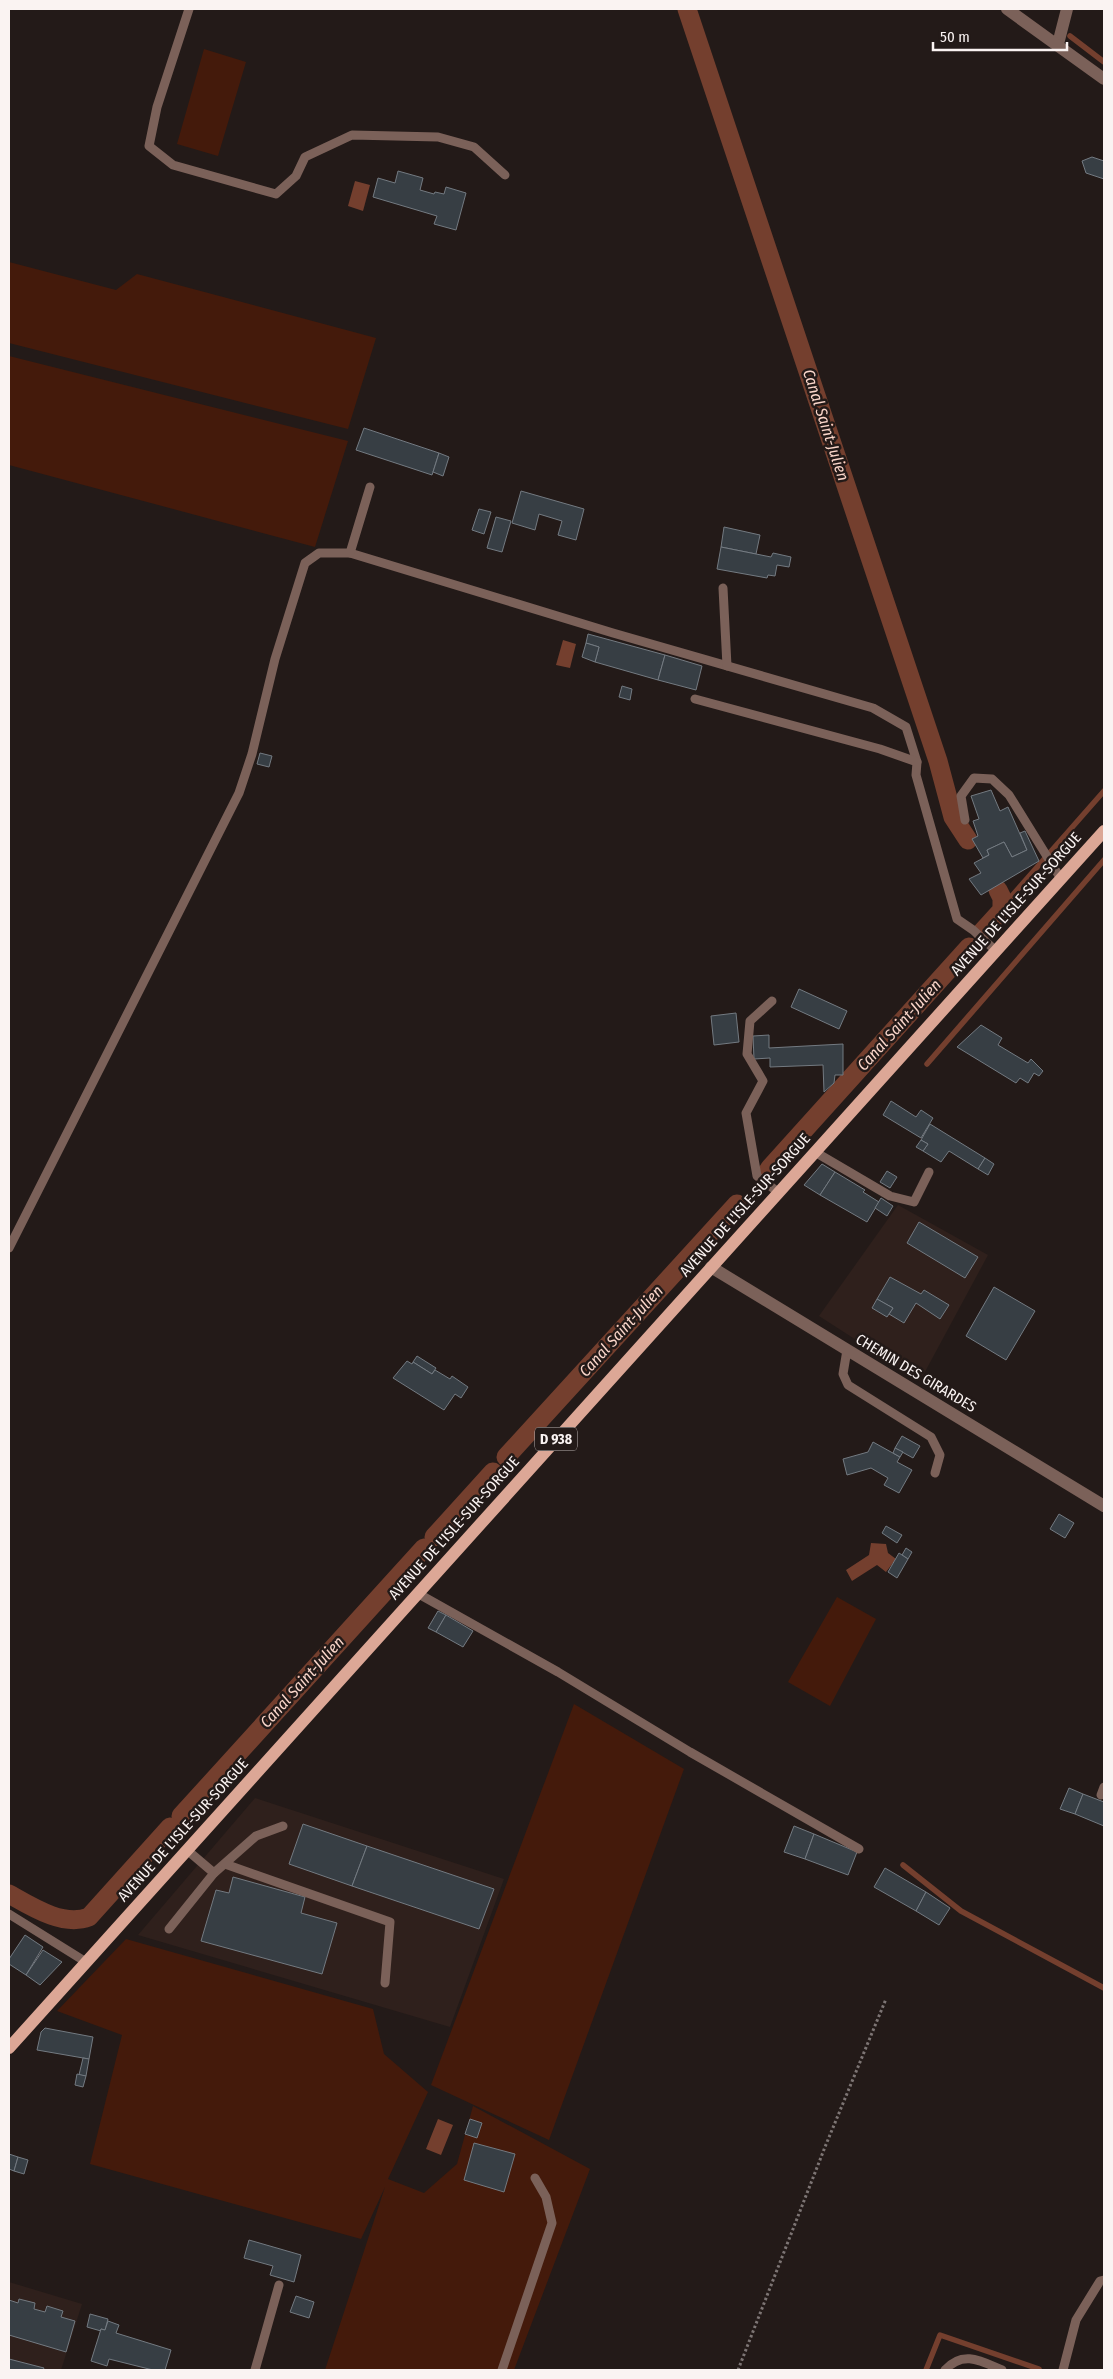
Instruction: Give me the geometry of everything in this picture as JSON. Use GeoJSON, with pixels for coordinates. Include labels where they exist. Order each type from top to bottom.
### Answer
{"type":"FeatureCollection","features":[{"type":"Feature","properties":{"kind":"main road","name":"AVENUE DE L'ISLE-SUR-SORGUE"},"geometry":{"type":"LineString","coordinates":[[9,2048],[1104,831]]}},
{"type":"Feature","properties":{"kind":"street"},"geometry":{"type":"LineString","coordinates":[[1007,9],[1104,79]]}},
{"type":"Feature","properties":{"kind":"street"},"geometry":{"type":"LineString","coordinates":[[1058,44],[1067,9]]}},
{"type":"Feature","properties":{"kind":"street","name":"CHEMIN DES GIRARDES"},"geometry":{"type":"LineString","coordinates":[[711,1267],[1104,1506]]}},
{"type":"Feature","properties":{"kind":"lane"},"geometry":{"type":"LineString","coordinates":[[190,9],[157,107],[149,146],[173,165],[276,194],[296,176],[305,157],[352,135],[438,137],[474,147],[505,175]]}},
{"type":"Feature","properties":{"kind":"lane"},"geometry":{"type":"LineString","coordinates":[[350,553],[370,487]]}},
{"type":"Feature","properties":{"kind":"lane"},"geometry":{"type":"LineString","coordinates":[[9,1248],[239,793],[252,754],[275,658],[305,563],[319,553],[350,553],[873,708],[906,727],[917,762],[916,775],[957,919],[973,930],[995,950]]}},
{"type":"Feature","properties":{"kind":"lane"},"geometry":{"type":"LineString","coordinates":[[723,588],[727,666]]}},
{"type":"Feature","properties":{"kind":"lane"},"geometry":{"type":"LineString","coordinates":[[695,699],[880,749],[917,762]]}},
{"type":"Feature","properties":{"kind":"lane"},"geometry":{"type":"LineString","coordinates":[[964,820],[961,796],[974,778],[992,779],[1009,795],[1061,879]]}},
{"type":"Feature","properties":{"kind":"lane"},"geometry":{"type":"LineString","coordinates":[[772,1000],[750,1021],[746,1054],[763,1081],[746,1113],[757,1176],[778,1192]]}},
{"type":"Feature","properties":{"kind":"lane"},"geometry":{"type":"LineString","coordinates":[[815,1152],[890,1196],[914,1202],[929,1172]]}},
{"type":"Feature","properties":{"kind":"lane"},"geometry":{"type":"LineString","coordinates":[[847,1350],[843,1374],[848,1385],[931,1437],[940,1455],[935,1473]]}},
{"type":"Feature","properties":{"kind":"lane"},"geometry":{"type":"LineString","coordinates":[[418,1593],[558,1672],[690,1752],[859,1848]]}},
{"type":"Feature","properties":{"kind":"lane"},"geometry":{"type":"LineString","coordinates":[[169,1928],[214,1873],[256,1836],[283,1826]]}},
{"type":"Feature","properties":{"kind":"lane"},"geometry":{"type":"LineString","coordinates":[[187,1850],[214,1873]]}},
{"type":"Feature","properties":{"kind":"lane"},"geometry":{"type":"LineString","coordinates":[[225,1864],[390,1922],[384,1983]]}},
{"type":"Feature","properties":{"kind":"lane"},"geometry":{"type":"LineString","coordinates":[[9,1914],[86,1962]]}},
{"type":"Feature","properties":{"kind":"lane"},"geometry":{"type":"LineString","coordinates":[[502,2370],[552,2223],[546,2197],[535,2178]]}},
{"type":"Feature","properties":{"kind":"lane"},"geometry":{"type":"LineString","coordinates":[[1063,2370],[1076,2320],[1100,2281],[1104,2280]]}},
{"type":"Feature","properties":{"kind":"lane"},"geometry":{"type":"LineString","coordinates":[[255,2370],[279,2285]]}},
{"type":"Feature","properties":{"kind":"lane"},"geometry":{"type":"LineString","coordinates":[[944,2370],[952,2362],[974,2358],[1002,2370]]}},
{"type":"Feature","properties":{"kind":"path"},"geometry":{"type":"LineString","coordinates":[[738,2370],[825,2147],[886,1999]]}},
{"type":"Feature","properties":{"kind":"shaded area"},"geometry":{"type":"Polygon","coordinates":[[[204,49],[246,62],[218,156],[177,144],[204,49]]]}},
{"type":"Feature","properties":{"kind":"shaded area"},"geometry":{"type":"Polygon","coordinates":[[[355,181],[370,185],[363,211],[348,206],[355,181]]]}},
{"type":"Feature","properties":{"kind":"shaded area"},"geometry":{"type":"Polygon","coordinates":[[[9,262],[116,290],[137,274],[376,338],[348,429],[9,343],[9,262]]]}},
{"type":"Feature","properties":{"kind":"shaded area"},"geometry":{"type":"Polygon","coordinates":[[[9,356],[348,441],[315,547],[9,465],[9,356]]]}},
{"type":"Feature","properties":{"kind":"shaded area"},"geometry":{"type":"Polygon","coordinates":[[[563,640],[576,644],[570,668],[556,665],[563,640]]]}},
{"type":"Feature","properties":{"kind":"shaded area"},"geometry":{"type":"Polygon","coordinates":[[[898,1205],[988,1255],[920,1381],[819,1316],[898,1205]]]}},
{"type":"Feature","properties":{"kind":"shaded area"},"geometry":{"type":"Polygon","coordinates":[[[871,1543],[886,1544],[888,1553],[896,1559],[886,1572],[877,1565],[852,1581],[846,1570],[869,1555],[871,1543]]]}},
{"type":"Feature","properties":{"kind":"shaded area"},"geometry":{"type":"Polygon","coordinates":[[[837,1597],[876,1619],[830,1706],[788,1682],[837,1597]]]}},
{"type":"Feature","properties":{"kind":"shaded area"},"geometry":{"type":"Polygon","coordinates":[[[574,1704],[684,1769],[549,2140],[431,2085],[574,1704]]]}},
{"type":"Feature","properties":{"kind":"shaded area"},"geometry":{"type":"Polygon","coordinates":[[[255,1798],[504,1879],[450,2027],[138,1935],[255,1798]]]}},
{"type":"Feature","properties":{"kind":"shaded area"},"geometry":{"type":"Polygon","coordinates":[[[126,1939],[373,2009],[384,2054],[428,2092],[388,2179],[424,2193],[457,2164],[473,2106],[590,2169],[514,2370],[325,2370],[385,2187],[361,2239],[90,2164],[122,2035],[57,2011],[126,1939]]]}},
{"type":"Feature","properties":{"kind":"shaded area"},"geometry":{"type":"Polygon","coordinates":[[[438,2119],[453,2125],[441,2155],[426,2149],[438,2119]]]}},
{"type":"Feature","properties":{"kind":"shaded area"},"geometry":{"type":"Polygon","coordinates":[[[9,2282],[82,2304],[61,2370],[9,2370],[9,2282]]]}},
{"type":"Feature","properties":{"kind":"building"},"geometry":{"type":"Polygon","coordinates":[[[1092,157],[1104,161],[1104,179],[1086,173],[1082,161],[1092,157]]]}},
{"type":"Feature","properties":{"kind":"building"},"geometry":{"type":"Polygon","coordinates":[[[398,171],[423,178],[420,190],[434,194],[435,192],[444,194],[446,187],[466,193],[456,230],[434,224],[437,216],[373,197],[378,178],[395,183],[398,171]]]}},
{"type":"Feature","properties":{"kind":"building"},"geometry":{"type":"Polygon","coordinates":[[[364,428],[439,453],[432,475],[356,450],[364,428]]]}},
{"type":"Feature","properties":{"kind":"building"},"geometry":{"type":"Polygon","coordinates":[[[439,453],[449,457],[443,476],[433,472],[439,453]]]}},
{"type":"Feature","properties":{"kind":"building"},"geometry":{"type":"Polygon","coordinates":[[[521,491],[584,509],[576,540],[558,535],[562,521],[539,514],[535,530],[512,523],[521,491]]]}},
{"type":"Feature","properties":{"kind":"building"},"geometry":{"type":"Polygon","coordinates":[[[479,509],[491,512],[484,534],[472,530],[479,509]]]}},
{"type":"Feature","properties":{"kind":"building"},"geometry":{"type":"Polygon","coordinates":[[[496,517],[511,521],[502,552],[487,548],[496,517]]]}},
{"type":"Feature","properties":{"kind":"building"},"geometry":{"type":"Polygon","coordinates":[[[724,527],[760,535],[756,554],[721,547],[724,527]]]}},
{"type":"Feature","properties":{"kind":"building"},"geometry":{"type":"Polygon","coordinates":[[[721,547],[771,557],[773,553],[791,557],[789,567],[777,565],[775,576],[768,575],[767,578],[717,569],[721,547]]]}},
{"type":"Feature","properties":{"kind":"building"},"geometry":{"type":"Polygon","coordinates":[[[588,634],[665,655],[658,680],[595,662],[599,647],[586,643],[588,634]]]}},
{"type":"Feature","properties":{"kind":"building"},"geometry":{"type":"Polygon","coordinates":[[[586,643],[599,647],[595,662],[582,657],[586,643]]]}},
{"type":"Feature","properties":{"kind":"building"},"geometry":{"type":"Polygon","coordinates":[[[665,655],[702,666],[696,690],[658,680],[665,655]]]}},
{"type":"Feature","properties":{"kind":"building"},"geometry":{"type":"Polygon","coordinates":[[[622,686],[632,689],[630,700],[619,697],[622,686]]]}},
{"type":"Feature","properties":{"kind":"building"},"geometry":{"type":"Polygon","coordinates":[[[260,753],[272,756],[269,767],[257,764],[260,753]]]}},
{"type":"Feature","properties":{"kind":"building"},"geometry":{"type":"Polygon","coordinates":[[[991,790],[1000,811],[1008,807],[1027,850],[1012,857],[1004,842],[987,850],[989,855],[983,858],[972,839],[978,836],[973,821],[979,819],[971,796],[991,790]]]}},
{"type":"Feature","properties":{"kind":"building"},"geometry":{"type":"Polygon","coordinates":[[[1025,831],[1039,861],[981,895],[969,879],[981,873],[974,863],[989,855],[987,850],[1004,842],[1012,857],[1027,850],[1020,833],[1025,831]]]}},
{"type":"Feature","properties":{"kind":"building"},"geometry":{"type":"Polygon","coordinates":[[[799,989],[847,1011],[839,1029],[791,1007],[799,989]]]}},
{"type":"Feature","properties":{"kind":"building"},"geometry":{"type":"Polygon","coordinates":[[[736,1013],[739,1042],[714,1045],[711,1016],[736,1013]]]}},
{"type":"Feature","properties":{"kind":"building"},"geometry":{"type":"Polygon","coordinates":[[[981,1025],[1002,1038],[998,1045],[1028,1063],[1031,1059],[1043,1071],[1039,1076],[1034,1073],[1028,1083],[1020,1078],[1016,1083],[957,1047],[981,1025]]]}},
{"type":"Feature","properties":{"kind":"building"},"geometry":{"type":"Polygon","coordinates":[[[769,1035],[769,1048],[843,1044],[843,1075],[835,1075],[834,1083],[824,1092],[823,1065],[770,1067],[770,1058],[754,1059],[753,1036],[769,1035]]]}},
{"type":"Feature","properties":{"kind":"building"},"geometry":{"type":"Polygon","coordinates":[[[891,1101],[916,1117],[921,1110],[933,1118],[921,1138],[883,1115],[891,1101]]]}},
{"type":"Feature","properties":{"kind":"building"},"geometry":{"type":"Polygon","coordinates":[[[930,1124],[985,1158],[978,1169],[949,1151],[941,1162],[923,1151],[928,1144],[921,1140],[930,1124]]]}},
{"type":"Feature","properties":{"kind":"building"},"geometry":{"type":"Polygon","coordinates":[[[921,1140],[928,1144],[923,1151],[916,1147],[921,1140]]]}},
{"type":"Feature","properties":{"kind":"building"},"geometry":{"type":"Polygon","coordinates":[[[985,1158],[994,1164],[988,1175],[978,1169],[985,1158]]]}},
{"type":"Feature","properties":{"kind":"building"},"geometry":{"type":"Polygon","coordinates":[[[822,1164],[835,1172],[820,1195],[804,1185],[822,1164]]]}},
{"type":"Feature","properties":{"kind":"building"},"geometry":{"type":"Polygon","coordinates":[[[887,1171],[897,1177],[890,1188],[880,1182],[887,1171]]]}},
{"type":"Feature","properties":{"kind":"building"},"geometry":{"type":"Polygon","coordinates":[[[835,1172],[865,1190],[863,1192],[879,1202],[867,1222],[820,1195],[835,1172]]]}},
{"type":"Feature","properties":{"kind":"building"},"geometry":{"type":"Polygon","coordinates":[[[881,1198],[893,1206],[887,1216],[875,1208],[881,1198]]]}},
{"type":"Feature","properties":{"kind":"building"},"geometry":{"type":"Polygon","coordinates":[[[919,1222],[978,1257],[965,1278],[907,1243],[919,1222]]]}},
{"type":"Feature","properties":{"kind":"building"},"geometry":{"type":"Polygon","coordinates":[[[890,1277],[921,1294],[924,1290],[949,1305],[940,1319],[916,1303],[904,1323],[889,1314],[893,1308],[877,1299],[890,1277]]]}},
{"type":"Feature","properties":{"kind":"building"},"geometry":{"type":"Polygon","coordinates":[[[994,1287],[1035,1311],[1006,1360],[966,1336],[994,1287]]]}},
{"type":"Feature","properties":{"kind":"building"},"geometry":{"type":"Polygon","coordinates":[[[877,1299],[893,1308],[887,1317],[872,1308],[877,1299]]]}},
{"type":"Feature","properties":{"kind":"building"},"geometry":{"type":"Polygon","coordinates":[[[417,1356],[436,1368],[432,1374],[413,1362],[417,1356]]]}},
{"type":"Feature","properties":{"kind":"building"},"geometry":{"type":"Polygon","coordinates":[[[407,1361],[412,1364],[413,1362],[432,1374],[435,1370],[450,1379],[452,1376],[468,1387],[461,1398],[455,1394],[444,1410],[393,1378],[407,1361]]]}},
{"type":"Feature","properties":{"kind":"building"},"geometry":{"type":"Polygon","coordinates":[[[902,1436],[920,1446],[913,1458],[895,1448],[902,1436]]]}},
{"type":"Feature","properties":{"kind":"building"},"geometry":{"type":"Polygon","coordinates":[[[873,1442],[900,1457],[897,1462],[912,1470],[899,1493],[884,1485],[888,1478],[871,1468],[847,1475],[843,1459],[868,1452],[873,1442]]]}},
{"type":"Feature","properties":{"kind":"building"},"geometry":{"type":"Polygon","coordinates":[[[895,1448],[903,1452],[900,1457],[893,1453],[895,1448]]]}},
{"type":"Feature","properties":{"kind":"building"},"geometry":{"type":"Polygon","coordinates":[[[1059,1514],[1074,1523],[1065,1538],[1050,1529],[1059,1514]]]}},
{"type":"Feature","properties":{"kind":"building"},"geometry":{"type":"Polygon","coordinates":[[[886,1526],[902,1535],[897,1543],[882,1533],[886,1526]]]}},
{"type":"Feature","properties":{"kind":"building"},"geometry":{"type":"Polygon","coordinates":[[[906,1548],[912,1552],[908,1559],[902,1555],[906,1548]]]}},
{"type":"Feature","properties":{"kind":"building"},"geometry":{"type":"Polygon","coordinates":[[[899,1553],[908,1559],[897,1578],[888,1572],[899,1553]]]}},
{"type":"Feature","properties":{"kind":"building"},"geometry":{"type":"Polygon","coordinates":[[[438,1611],[446,1615],[436,1632],[428,1628],[438,1611]]]}},
{"type":"Feature","properties":{"kind":"building"},"geometry":{"type":"Polygon","coordinates":[[[446,1615],[473,1631],[463,1647],[436,1632],[446,1615]]]}},
{"type":"Feature","properties":{"kind":"building"},"geometry":{"type":"Polygon","coordinates":[[[1069,1788],[1083,1794],[1075,1814],[1060,1809],[1069,1788]]]}},
{"type":"Feature","properties":{"kind":"building"},"geometry":{"type":"Polygon","coordinates":[[[1083,1794],[1104,1802],[1104,1826],[1075,1814],[1083,1794]]]}},
{"type":"Feature","properties":{"kind":"building"},"geometry":{"type":"Polygon","coordinates":[[[303,1824],[367,1846],[352,1886],[289,1864],[303,1824]]]}},
{"type":"Feature","properties":{"kind":"building"},"geometry":{"type":"Polygon","coordinates":[[[794,1826],[814,1834],[805,1859],[784,1852],[794,1826]]]}},
{"type":"Feature","properties":{"kind":"building"},"geometry":{"type":"Polygon","coordinates":[[[814,1834],[857,1852],[848,1875],[805,1859],[814,1834]]]}},
{"type":"Feature","properties":{"kind":"building"},"geometry":{"type":"Polygon","coordinates":[[[367,1846],[494,1889],[479,1929],[352,1886],[367,1846]]]}},
{"type":"Feature","properties":{"kind":"building"},"geometry":{"type":"Polygon","coordinates":[[[885,1868],[926,1892],[916,1911],[874,1887],[885,1868]]]}},
{"type":"Feature","properties":{"kind":"building"},"geometry":{"type":"Polygon","coordinates":[[[233,1877],[305,1897],[301,1913],[337,1923],[322,1974],[201,1941],[216,1890],[229,1893],[233,1877]]]}},
{"type":"Feature","properties":{"kind":"building"},"geometry":{"type":"Polygon","coordinates":[[[926,1892],[950,1908],[939,1925],[916,1911],[926,1892]]]}},
{"type":"Feature","properties":{"kind":"building"},"geometry":{"type":"Polygon","coordinates":[[[25,1935],[43,1947],[26,1975],[9,1964],[9,1959],[25,1935]]]}},
{"type":"Feature","properties":{"kind":"building"},"geometry":{"type":"Polygon","coordinates":[[[43,1950],[62,1962],[40,1985],[26,1975],[43,1950]]]}},
{"type":"Feature","properties":{"kind":"building"},"geometry":{"type":"Polygon","coordinates":[[[45,2028],[93,2037],[89,2059],[37,2050],[41,2032],[45,2028]]]}},
{"type":"Feature","properties":{"kind":"building"},"geometry":{"type":"Polygon","coordinates":[[[83,2058],[89,2059],[86,2076],[79,2075],[83,2058]]]}},
{"type":"Feature","properties":{"kind":"building"},"geometry":{"type":"Polygon","coordinates":[[[77,2074],[86,2076],[83,2087],[75,2085],[77,2074]]]}},
{"type":"Feature","properties":{"kind":"building"},"geometry":{"type":"Polygon","coordinates":[[[470,2119],[482,2123],[477,2138],[465,2134],[470,2119]]]}},
{"type":"Feature","properties":{"kind":"building"},"geometry":{"type":"Polygon","coordinates":[[[474,2143],[515,2154],[504,2192],[464,2180],[474,2143]]]}},
{"type":"Feature","properties":{"kind":"building"},"geometry":{"type":"Polygon","coordinates":[[[9,2154],[18,2157],[14,2171],[9,2169],[9,2154]]]}},
{"type":"Feature","properties":{"kind":"building"},"geometry":{"type":"Polygon","coordinates":[[[18,2157],[28,2160],[24,2174],[14,2171],[18,2157]]]}},
{"type":"Feature","properties":{"kind":"building"},"geometry":{"type":"Polygon","coordinates":[[[249,2240],[301,2255],[294,2282],[270,2275],[273,2266],[244,2258],[249,2240]]]}},
{"type":"Feature","properties":{"kind":"building"},"geometry":{"type":"Polygon","coordinates":[[[296,2296],[314,2302],[309,2318],[290,2312],[296,2296]]]}},
{"type":"Feature","properties":{"kind":"building"},"geometry":{"type":"Polygon","coordinates":[[[19,2299],[35,2303],[34,2309],[45,2312],[47,2306],[63,2311],[61,2317],[75,2321],[66,2352],[9,2335],[9,2300],[18,2303],[19,2299]]]}},
{"type":"Feature","properties":{"kind":"building"},"geometry":{"type":"Polygon","coordinates":[[[90,2314],[108,2319],[105,2330],[101,2329],[101,2331],[87,2327],[90,2314]]]}},
{"type":"Feature","properties":{"kind":"building"},"geometry":{"type":"Polygon","coordinates":[[[108,2321],[119,2325],[116,2333],[171,2350],[165,2370],[153,2370],[109,2359],[107,2366],[91,2361],[101,2329],[105,2330],[108,2321]]]}},
{"type":"Feature","properties":{"kind":"building"},"geometry":{"type":"Polygon","coordinates":[[[9,2359],[44,2368],[43,2370],[9,2370],[9,2359]]]}},
{"type":"Feature","properties":{"kind":"waterway","name":"Canal Saint-Julien"},"geometry":{"type":"LineString","coordinates":[[687,9],[938,761],[953,817],[968,840]]}},
{"type":"Feature","properties":{"kind":"waterway"},"geometry":{"type":"LineString","coordinates":[[1070,36],[1104,62]]}},
{"type":"Feature","properties":{"kind":"waterway"},"geometry":{"type":"LineString","coordinates":[[1003,906],[1104,791]]}},
{"type":"Feature","properties":{"kind":"waterway"},"geometry":{"type":"LineString","coordinates":[[927,1064],[1104,860]]}},
{"type":"Feature","properties":{"kind":"waterway","name":"Canal Saint-Julien"},"geometry":{"type":"LineString","coordinates":[[982,932],[1002,910],[1002,898],[998,890]]}},
{"type":"Feature","properties":{"kind":"waterway","name":"Canal Saint-Julien"},"geometry":{"type":"LineString","coordinates":[[769,1169],[969,947]]}},
{"type":"Feature","properties":{"kind":"waterway","name":"Canal Saint-Julien"},"geometry":{"type":"LineString","coordinates":[[506,1457],[737,1204]]}},
{"type":"Feature","properties":{"kind":"waterway","name":"Canal Saint-Julien"},"geometry":{"type":"LineString","coordinates":[[434,1537],[493,1472]]}},
{"type":"Feature","properties":{"kind":"waterway","name":"Canal Saint-Julien"},"geometry":{"type":"LineString","coordinates":[[181,1816],[424,1548]]}},
{"type":"Feature","properties":{"kind":"waterway","name":"Canal Saint-Julien"},"geometry":{"type":"LineString","coordinates":[[9,1894],[38,1910],[58,1918],[79,1919],[89,1917],[170,1827]]}},
{"type":"Feature","properties":{"kind":"waterway"},"geometry":{"type":"LineString","coordinates":[[903,1865],[961,1911],[1104,1988]]}},
{"type":"Feature","properties":{"kind":"waterway"},"geometry":{"type":"LineString","coordinates":[[926,2370],[940,2335],[1039,2369]]}}]}
